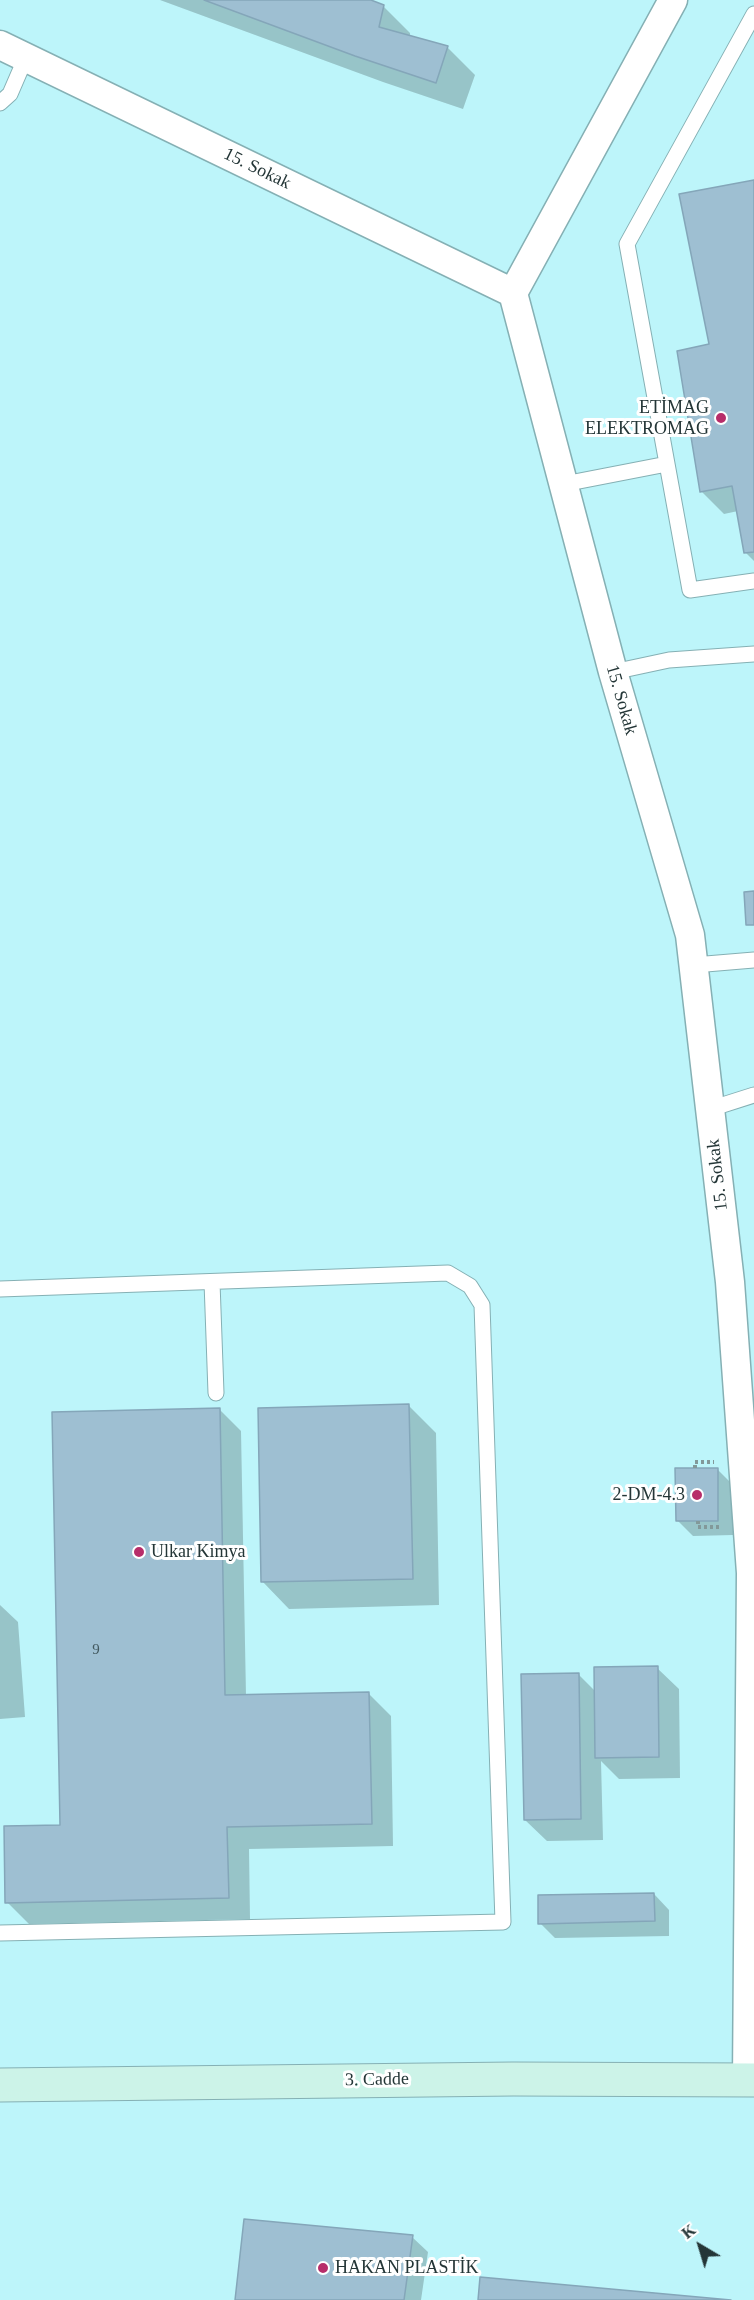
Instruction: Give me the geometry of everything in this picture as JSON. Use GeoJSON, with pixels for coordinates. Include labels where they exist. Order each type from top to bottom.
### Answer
{"type":"FeatureCollection","features":[{"type":"Feature","properties":{"kind":"street"},"geometry":{"type":"LineString","coordinates":[[513,292],[673,0]]}},
{"type":"Feature","properties":{"kind":"street","name":"15. Sokak"},"geometry":{"type":"LineString","coordinates":[[0,45],[513,292],[613,672],[690,935],[730,1282],[751,1574],[750,2081]]}},
{"type":"Feature","properties":{"kind":"street","name":"3. Cadde"},"geometry":{"type":"LineString","coordinates":[[0,2085],[513,2079],[750,2081]]}},
{"type":"Feature","properties":{"kind":"lane"},"geometry":{"type":"LineString","coordinates":[[754,14],[627,244],[690,590],[754,581]]}},
{"type":"Feature","properties":{"kind":"lane"},"geometry":{"type":"LineString","coordinates":[[0,103],[10,94],[26,57]]}},
{"type":"Feature","properties":{"kind":"lane"},"geometry":{"type":"LineString","coordinates":[[564,484],[667,464]]}},
{"type":"Feature","properties":{"kind":"lane"},"geometry":{"type":"LineString","coordinates":[[613,672],[669,660],[754,654]]}},
{"type":"Feature","properties":{"kind":"lane"},"geometry":{"type":"LineString","coordinates":[[693,965],[754,960]]}},
{"type":"Feature","properties":{"kind":"lane"},"geometry":{"type":"LineString","coordinates":[[710,1109],[754,1095]]}},
{"type":"Feature","properties":{"kind":"lane"},"geometry":{"type":"LineString","coordinates":[[0,1289],[448,1273],[470,1286],[482,1305],[504,1922],[0,1933]]}},
{"type":"Feature","properties":{"kind":"lane"},"geometry":{"type":"LineString","coordinates":[[212,1282],[216,1393]]}},
{"type":"Feature","properties":{"kind":"path"},"geometry":{"type":"LineString","coordinates":[[694,1468],[695,1462],[724,1462]]}},
{"type":"Feature","properties":{"kind":"path"},"geometry":{"type":"LineString","coordinates":[[698,1521],[698,1527],[718,1527]]}},
{"type":"Feature","properties":{"kind":"shaded area"},"geometry":{"type":"Polygon","coordinates":[[[0,0],[754,0],[754,2300],[0,2300],[0,0]]]}},
{"type":"Feature","properties":{"kind":"building"},"geometry":{"type":"Polygon","coordinates":[[[204,0],[371,0],[384,5],[379,27],[448,46],[436,83],[355,56],[204,0]]]}},
{"type":"Feature","properties":{"kind":"building","name":"ETİMAG ELEKTROMAG"},"geometry":{"type":"Polygon","coordinates":[[[754,180],[754,552],[744,553],[732,486],[700,492],[677,351],[709,344],[679,194],[754,180]]]}},
{"type":"Feature","properties":{"kind":"building"},"geometry":{"type":"Polygon","coordinates":[[[754,891],[754,925],[746,925],[744,892],[754,891]]]}},
{"type":"Feature","properties":{"kind":"building"},"geometry":{"type":"Polygon","coordinates":[[[409,1404],[413,1579],[261,1582],[258,1408],[409,1404]]]}},
{"type":"Feature","properties":{"kind":"building","name":"Ulkar Kimya"},"geometry":{"type":"Polygon","coordinates":[[[220,1408],[225,1695],[369,1692],[372,1824],[227,1827],[229,1898],[5,1903],[4,1826],[60,1825],[52,1412],[220,1408]]]}},
{"type":"Feature","properties":{"kind":"building","name":"2-DM-4.3"},"geometry":{"type":"Polygon","coordinates":[[[675,1468],[718,1468],[718,1521],[676,1521],[675,1468]]]}},
{"type":"Feature","properties":{"kind":"building"},"geometry":{"type":"Polygon","coordinates":[[[658,1666],[659,1757],[595,1758],[594,1667],[658,1666]]]}},
{"type":"Feature","properties":{"kind":"building"},"geometry":{"type":"Polygon","coordinates":[[[579,1673],[581,1819],[524,1820],[521,1674],[579,1673]]]}},
{"type":"Feature","properties":{"kind":"building"},"geometry":{"type":"Polygon","coordinates":[[[654,1893],[655,1921],[538,1924],[538,1895],[654,1893]]]}},
{"type":"Feature","properties":{"kind":"building","name":"HAKAN PLASTİK"},"geometry":{"type":"Polygon","coordinates":[[[244,2219],[413,2235],[404,2300],[235,2300],[244,2219]]]}},
{"type":"Feature","properties":{"kind":"building","name":"HAKAN PLASTİK"},"geometry":{"type":"Polygon","coordinates":[[[480,2277],[731,2300],[478,2300],[480,2277]]]}},
{"type":"Feature","properties":{"kind":"place","name":"ETİMAG ELEKTROMAG"},"geometry":{"type":"Point","coordinates":[721,418]}},
{"type":"Feature","properties":{"kind":"place","name":"2-DM-4.3"},"geometry":{"type":"Point","coordinates":[697,1495]}},
{"type":"Feature","properties":{"kind":"place","name":"Ulkar Kimya"},"geometry":{"type":"Point","coordinates":[139,1552]}},
{"type":"Feature","properties":{"kind":"place","name":"HAKAN PLASTİK"},"geometry":{"type":"Point","coordinates":[323,2268]}}]}
